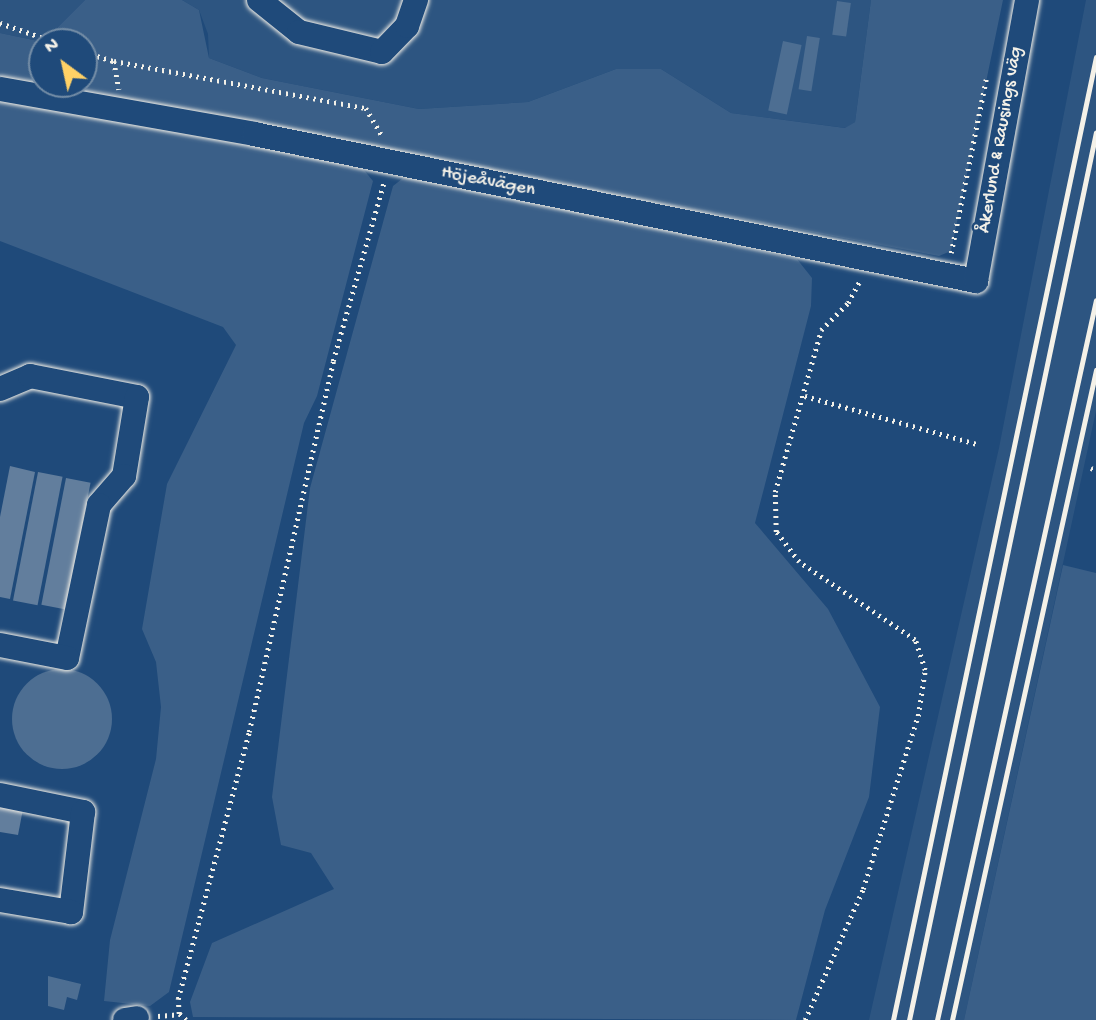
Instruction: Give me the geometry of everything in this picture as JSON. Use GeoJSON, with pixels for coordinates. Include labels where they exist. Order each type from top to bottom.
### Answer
{"type":"FeatureCollection","features":[{"type":"Feature","properties":{"kind":"street"},"geometry":{"type":"LineString","coordinates":[[259,0],[299,33],[382,52],[407,26],[416,0]]}},
{"type":"Feature","properties":{"kind":"street","name":"Åkerlund & Rausings väg"},"geometry":{"type":"LineString","coordinates":[[976,281],[1027,0]]}},
{"type":"Feature","properties":{"kind":"street","name":"Höjeåvägen"},"geometry":{"type":"LineString","coordinates":[[0,89],[388,162],[976,281]]}},
{"type":"Feature","properties":{"kind":"street"},"geometry":{"type":"LineString","coordinates":[[0,389],[30,376],[137,397],[124,476],[99,505],[67,658],[0,645]]}},
{"type":"Feature","properties":{"kind":"street"},"geometry":{"type":"LineString","coordinates":[[0,795],[83,812],[71,912],[0,900]]}},
{"type":"Feature","properties":{"kind":"path"},"geometry":{"type":"LineString","coordinates":[[0,23],[28,33]]}},
{"type":"Feature","properties":{"kind":"path"},"geometry":{"type":"LineString","coordinates":[[98,56],[366,108],[378,122],[388,162],[333,361],[246,745],[178,999],[179,1014],[186,1020]]}},
{"type":"Feature","properties":{"kind":"path"},"geometry":{"type":"LineString","coordinates":[[114,61],[119,111]]}},
{"type":"Feature","properties":{"kind":"path"},"geometry":{"type":"LineString","coordinates":[[949,276],[988,70]]}},
{"type":"Feature","properties":{"kind":"path"},"geometry":{"type":"LineString","coordinates":[[805,1020],[863,889],[918,716],[925,670],[915,640],[799,562],[776,532],[775,492],[805,396],[821,330],[848,303],[862,277],[874,277]]}},
{"type":"Feature","properties":{"kind":"path"},"geometry":{"type":"LineString","coordinates":[[805,396],[976,444]]}},
{"type":"Feature","properties":{"kind":"shaded area"},"geometry":{"type":"Polygon","coordinates":[[[0,0],[85,0],[57,28],[28,28],[28,39],[0,33],[0,0]]]}},
{"type":"Feature","properties":{"kind":"shaded area"},"geometry":{"type":"Polygon","coordinates":[[[85,0],[182,0],[199,10],[209,58],[262,78],[419,109],[528,102],[616,69],[661,69],[731,113],[845,128],[855,122],[871,0],[1003,0],[951,251],[939,256],[98,97],[98,28],[57,28],[85,0]]]}},
{"type":"Feature","properties":{"kind":"shaded area"},"geometry":{"type":"Polygon","coordinates":[[[182,0],[871,0],[855,122],[846,128],[731,113],[661,69],[616,69],[528,102],[419,109],[262,78],[209,58],[208,34],[199,10],[182,0]]]}},
{"type":"Feature","properties":{"kind":"shaded area"},"geometry":{"type":"Polygon","coordinates":[[[1086,0],[1096,0],[1096,411],[964,1020],[869,1020],[999,448],[1086,0]]]}},
{"type":"Feature","properties":{"kind":"shaded area"},"geometry":{"type":"Polygon","coordinates":[[[0,33],[28,39],[28,84],[0,79],[0,33]]]}},
{"type":"Feature","properties":{"kind":"shaded area"},"geometry":{"type":"Polygon","coordinates":[[[0,98],[359,164],[373,181],[317,396],[304,423],[169,992],[150,1006],[104,1001],[110,940],[156,759],[161,707],[156,662],[142,629],[167,484],[236,345],[223,327],[0,241],[0,98]]]}},
{"type":"Feature","properties":{"kind":"shaded area"},"geometry":{"type":"Polygon","coordinates":[[[407,175],[797,259],[812,278],[811,306],[755,523],[828,609],[880,707],[869,797],[825,910],[796,1020],[193,1017],[190,1002],[212,943],[334,889],[311,853],[281,845],[272,797],[310,488],[393,186],[407,175]]]}},
{"type":"Feature","properties":{"kind":"shaded area"},"geometry":{"type":"Polygon","coordinates":[[[10,466],[35,472],[10,599],[0,597],[0,517],[10,466]]]}},
{"type":"Feature","properties":{"kind":"shaded area"},"geometry":{"type":"Polygon","coordinates":[[[38,472],[63,477],[38,605],[13,601],[38,472]]]}},
{"type":"Feature","properties":{"kind":"shaded area"},"geometry":{"type":"Polygon","coordinates":[[[66,478],[91,483],[66,609],[41,605],[66,478]]]}},
{"type":"Feature","properties":{"kind":"shaded area"},"geometry":{"type":"Polygon","coordinates":[[[1063,565],[1096,573],[1096,1020],[964,1020],[1063,565]]]}},
{"type":"Feature","properties":{"kind":"shaded area"},"geometry":{"type":"Polygon","coordinates":[[[0,805],[23,809],[18,835],[0,832],[0,805]]]}},
{"type":"Feature","properties":{"kind":"building"},"geometry":{"type":"Polygon","coordinates":[[[837,1],[851,3],[846,37],[832,35],[837,1]]]}},
{"type":"Feature","properties":{"kind":"building"},"geometry":{"type":"Polygon","coordinates":[[[807,36],[820,38],[811,91],[799,89],[807,36]]]}},
{"type":"Feature","properties":{"kind":"building"},"geometry":{"type":"Polygon","coordinates":[[[783,41],[802,45],[787,114],[768,110],[783,41]]]}},
{"type":"Feature","properties":{"kind":"building"},"geometry":{"type":"Polygon","coordinates":[[[62,669],[81,673],[97,684],[108,700],[112,719],[108,738],[97,754],[81,765],[62,769],[43,765],[27,754],[16,738],[12,719],[16,700],[27,684],[43,673],[62,669]]]}},
{"type":"Feature","properties":{"kind":"building"},"geometry":{"type":"Polygon","coordinates":[[[48,976],[81,984],[77,1000],[67,997],[64,1010],[48,1006],[48,976]]]}},
{"type":"Feature","properties":{"kind":"railway"},"geometry":{"type":"LineString","coordinates":[[893,1020],[1096,57]]}},
{"type":"Feature","properties":{"kind":"railway"},"geometry":{"type":"LineString","coordinates":[[909,1020],[1096,132]]}},
{"type":"Feature","properties":{"kind":"railway"},"geometry":{"type":"LineString","coordinates":[[937,1020],[1096,300]]}},
{"type":"Feature","properties":{"kind":"railway"},"geometry":{"type":"LineString","coordinates":[[952,1020],[1096,370]]}}]}
